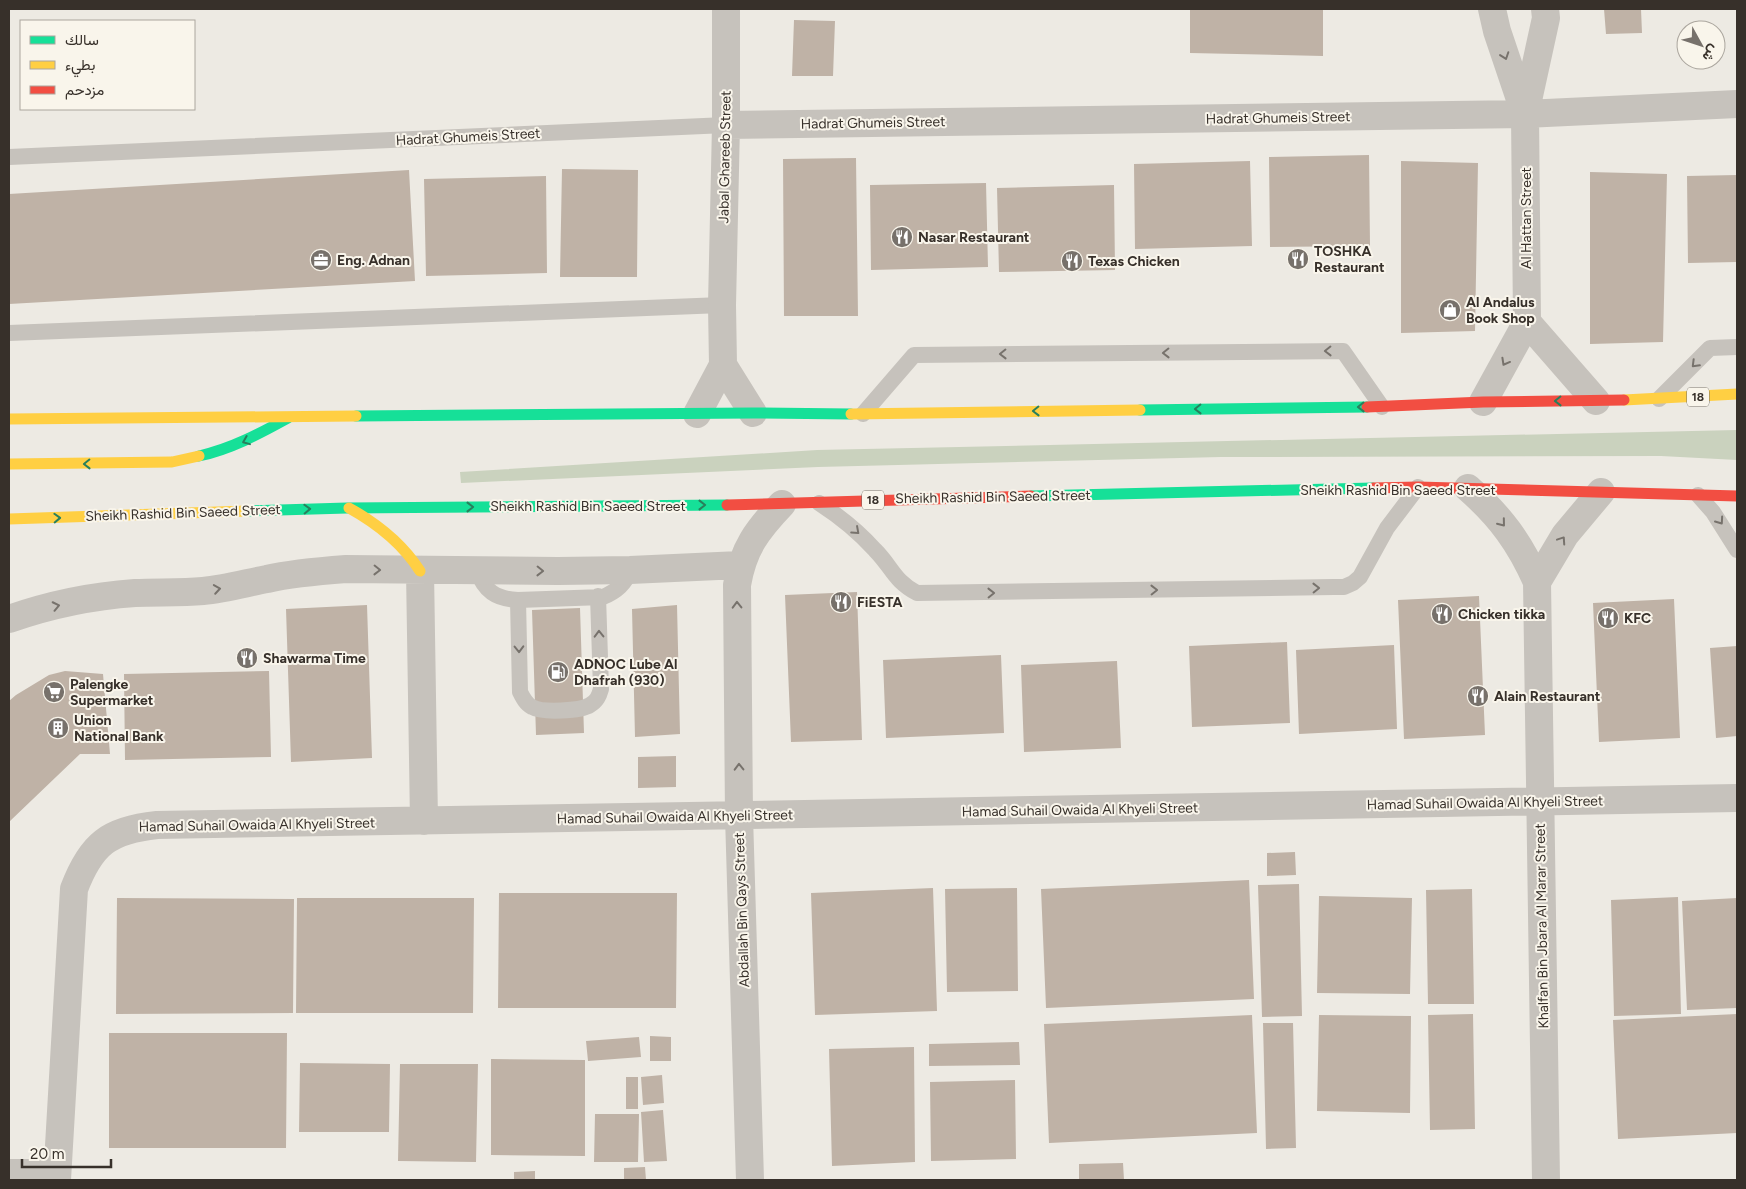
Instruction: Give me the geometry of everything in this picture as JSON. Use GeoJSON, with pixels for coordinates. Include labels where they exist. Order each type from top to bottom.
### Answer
{"type":"FeatureCollection","features":[{"type":"Feature","properties":{"kind":"main road","name":"18"},"geometry":{"type":"LineString","coordinates":[[9,419],[753,413],[863,414],[1382,407],[1483,402],[1660,400],[1737,394]]}},
{"type":"Feature","properties":{"kind":"main road"},"geometry":{"type":"LineString","coordinates":[[9,464],[172,462],[221,450],[252,438],[289,417]]}},
{"type":"Feature","properties":{"kind":"main road","name":"Sheikh Rashid Bin Saeed Street"},"geometry":{"type":"LineString","coordinates":[[9,519],[347,508],[782,504],[817,501],[1418,487],[1737,496]]}},
{"type":"Feature","properties":{"kind":"main road"},"geometry":{"type":"LineString","coordinates":[[347,508],[366,517],[399,542],[411,555],[420,570]]}},
{"type":"Feature","properties":{"kind":"street","name":"Jabal Ghareeb Street"},"geometry":{"type":"LineString","coordinates":[[723,365],[722,304],[726,126],[726,9]]}},
{"type":"Feature","properties":{"kind":"street","name":"Al Hattan Street"},"geometry":{"type":"LineString","coordinates":[[1492,9],[1496,31],[1525,114]]}},
{"type":"Feature","properties":{"kind":"street","name":"Al Hattan Street"},"geometry":{"type":"LineString","coordinates":[[1483,402],[1527,322],[1525,114],[1546,18],[1545,9]]}},
{"type":"Feature","properties":{"kind":"street","name":"Hadrat Ghumeis Street"},"geometry":{"type":"LineString","coordinates":[[726,126],[1525,114],[1737,104]]}},
{"type":"Feature","properties":{"kind":"street"},"geometry":{"type":"LineString","coordinates":[[1527,322],[1596,400]]}},
{"type":"Feature","properties":{"kind":"street"},"geometry":{"type":"LineString","coordinates":[[723,365],[753,413]]}},
{"type":"Feature","properties":{"kind":"street"},"geometry":{"type":"LineString","coordinates":[[697,414],[723,365]]}},
{"type":"Feature","properties":{"kind":"street","name":"Khalfan Bin Jbara Al Marar Street"},"geometry":{"type":"LineString","coordinates":[[1468,488],[1486,504],[1516,540],[1537,582],[1546,1180]]}},
{"type":"Feature","properties":{"kind":"street"},"geometry":{"type":"LineString","coordinates":[[1537,582],[1566,534],[1601,492]]}},
{"type":"Feature","properties":{"kind":"street","name":"Abdallah Bin Qays Street"},"geometry":{"type":"LineString","coordinates":[[750,1180],[739,816],[737,584],[740,566],[757,532],[782,504]]}},
{"type":"Feature","properties":{"kind":"street"},"geometry":{"type":"LineString","coordinates":[[9,619],[34,610],[96,597],[204,591],[291,574],[318,571],[346,569],[630,570],[740,566]]}},
{"type":"Feature","properties":{"kind":"street"},"geometry":{"type":"LineString","coordinates":[[420,570],[424,822]]}},
{"type":"Feature","properties":{"kind":"street","name":"Hamad Suhail Owaida Al Khyeli Street"},"geometry":{"type":"LineString","coordinates":[[9,1173],[57,1177],[74,889],[82,868],[95,849],[113,836],[134,827],[157,825],[424,822],[1737,798]]}},
{"type":"Feature","properties":{"kind":"lane","name":"Hadrat Ghumeis Street"},"geometry":{"type":"LineString","coordinates":[[9,157],[726,126]]}},
{"type":"Feature","properties":{"kind":"lane"},"geometry":{"type":"LineString","coordinates":[[9,333],[722,304]]}},
{"type":"Feature","properties":{"kind":"lane"},"geometry":{"type":"LineString","coordinates":[[1660,400],[1710,348],[1737,347]]}},
{"type":"Feature","properties":{"kind":"lane"},"geometry":{"type":"LineString","coordinates":[[863,414],[914,356],[1343,351],[1382,407]]}},
{"type":"Feature","properties":{"kind":"lane"},"geometry":{"type":"LineString","coordinates":[[817,501],[839,516],[858,533],[877,552],[898,581],[917,593],[1324,588],[1344,587],[1360,577],[1387,528],[1418,487]]}},
{"type":"Feature","properties":{"kind":"lane"},"geometry":{"type":"LineString","coordinates":[[1698,495],[1722,524],[1737,550]]}},
{"type":"Feature","properties":{"kind":"lane"},"geometry":{"type":"LineString","coordinates":[[477,570],[480,581],[487,590],[507,600],[518,600],[598,596],[612,593],[620,588],[630,570]]}},
{"type":"Feature","properties":{"kind":"lane"},"geometry":{"type":"LineString","coordinates":[[518,600],[520,692],[530,706],[538,710],[546,710],[585,708],[596,701],[599,696],[601,689],[598,596]]}},
{"type":"Feature","properties":{"kind":"green space"},"geometry":{"type":"Polygon","coordinates":[[[1737,430],[1737,460],[1661,456],[1221,457],[818,467],[461,483],[460,472],[817,450],[1737,430]]]}},
{"type":"Feature","properties":{"kind":"building"},"geometry":{"type":"Polygon","coordinates":[[[1190,9],[1323,9],[1323,56],[1190,53],[1190,9]]]}},
{"type":"Feature","properties":{"kind":"building"},"geometry":{"type":"Polygon","coordinates":[[[1604,9],[1641,9],[1642,33],[1606,34],[1604,9]]]}},
{"type":"Feature","properties":{"kind":"building"},"geometry":{"type":"Polygon","coordinates":[[[794,20],[835,21],[833,76],[792,76],[794,20]]]}},
{"type":"Feature","properties":{"kind":"building"},"geometry":{"type":"Polygon","coordinates":[[[1369,155],[1370,246],[1270,247],[1269,157],[1369,155]]]}},
{"type":"Feature","properties":{"kind":"building"},"geometry":{"type":"Polygon","coordinates":[[[856,158],[858,316],[784,316],[783,159],[856,158]]]}},
{"type":"Feature","properties":{"kind":"building"},"geometry":{"type":"Polygon","coordinates":[[[1250,161],[1252,246],[1135,249],[1134,164],[1250,161]]]}},
{"type":"Feature","properties":{"kind":"building"},"geometry":{"type":"Polygon","coordinates":[[[1401,161],[1478,163],[1475,331],[1401,333],[1401,161]]]}},
{"type":"Feature","properties":{"kind":"building"},"geometry":{"type":"Polygon","coordinates":[[[562,169],[638,170],[637,277],[560,277],[562,169]]]}},
{"type":"Feature","properties":{"kind":"building"},"geometry":{"type":"Polygon","coordinates":[[[409,170],[415,281],[9,304],[9,194],[409,170]]]}},
{"type":"Feature","properties":{"kind":"building"},"geometry":{"type":"Polygon","coordinates":[[[1590,172],[1667,174],[1663,342],[1590,344],[1590,172]]]}},
{"type":"Feature","properties":{"kind":"building"},"geometry":{"type":"Polygon","coordinates":[[[1737,175],[1737,262],[1688,263],[1687,176],[1737,175]]]}},
{"type":"Feature","properties":{"kind":"building"},"geometry":{"type":"Polygon","coordinates":[[[546,176],[547,273],[426,276],[424,179],[546,176]]]}},
{"type":"Feature","properties":{"kind":"building"},"geometry":{"type":"Polygon","coordinates":[[[986,183],[988,267],[871,270],[870,185],[986,183]]]}},
{"type":"Feature","properties":{"kind":"building"},"geometry":{"type":"Polygon","coordinates":[[[1114,185],[1115,270],[999,272],[997,188],[1114,185]]]}},
{"type":"Feature","properties":{"kind":"building"},"geometry":{"type":"Polygon","coordinates":[[[857,592],[862,740],[791,742],[785,595],[857,592]]]}},
{"type":"Feature","properties":{"kind":"building"},"geometry":{"type":"Polygon","coordinates":[[[1479,596],[1485,735],[1404,739],[1398,600],[1479,596]]]}},
{"type":"Feature","properties":{"kind":"building"},"geometry":{"type":"Polygon","coordinates":[[[1674,599],[1680,738],[1599,742],[1593,603],[1674,599]]]}},
{"type":"Feature","properties":{"kind":"building"},"geometry":{"type":"Polygon","coordinates":[[[367,605],[372,758],[291,762],[286,609],[367,605]]]}},
{"type":"Feature","properties":{"kind":"building"},"geometry":{"type":"Polygon","coordinates":[[[677,605],[680,734],[635,737],[632,609],[677,605]]]}},
{"type":"Feature","properties":{"kind":"building","name":"ADNOC Lube Al Dhafrah (930)"},"geometry":{"type":"Polygon","coordinates":[[[580,608],[584,733],[536,735],[532,610],[580,608]]]}},
{"type":"Feature","properties":{"kind":"building"},"geometry":{"type":"Polygon","coordinates":[[[1287,642],[1290,723],[1192,727],[1189,646],[1287,642]]]}},
{"type":"Feature","properties":{"kind":"building"},"geometry":{"type":"Polygon","coordinates":[[[1394,645],[1397,729],[1299,734],[1296,650],[1394,645]]]}},
{"type":"Feature","properties":{"kind":"building"},"geometry":{"type":"Polygon","coordinates":[[[1737,646],[1737,736],[1716,738],[1710,648],[1737,646]]]}},
{"type":"Feature","properties":{"kind":"building"},"geometry":{"type":"Polygon","coordinates":[[[1001,655],[1004,733],[886,738],[883,660],[1001,655]]]}},
{"type":"Feature","properties":{"kind":"building"},"geometry":{"type":"Polygon","coordinates":[[[1117,661],[1121,748],[1024,752],[1021,665],[1117,661]]]}},
{"type":"Feature","properties":{"kind":"building","name":"Union National Bank"},"geometry":{"type":"Polygon","coordinates":[[[65,671],[103,674],[110,754],[80,754],[9,822],[9,701],[49,675],[65,671]]]}},
{"type":"Feature","properties":{"kind":"building"},"geometry":{"type":"Polygon","coordinates":[[[269,671],[271,757],[125,760],[124,674],[269,671]]]}},
{"type":"Feature","properties":{"kind":"building"},"geometry":{"type":"Polygon","coordinates":[[[676,756],[676,787],[638,788],[638,757],[676,756]]]}},
{"type":"Feature","properties":{"kind":"building"},"geometry":{"type":"Polygon","coordinates":[[[1295,852],[1296,875],[1267,876],[1267,853],[1295,852]]]}},
{"type":"Feature","properties":{"kind":"building"},"geometry":{"type":"Polygon","coordinates":[[[1249,880],[1254,999],[1046,1008],[1041,889],[1249,880]]]}},
{"type":"Feature","properties":{"kind":"building"},"geometry":{"type":"Polygon","coordinates":[[[1299,884],[1302,1016],[1262,1017],[1258,885],[1299,884]]]}},
{"type":"Feature","properties":{"kind":"building"},"geometry":{"type":"Polygon","coordinates":[[[933,888],[937,1011],[815,1015],[811,893],[933,888]]]}},
{"type":"Feature","properties":{"kind":"building"},"geometry":{"type":"Polygon","coordinates":[[[1017,888],[1018,991],[947,992],[945,889],[1017,888]]]}},
{"type":"Feature","properties":{"kind":"building"},"geometry":{"type":"Polygon","coordinates":[[[1472,889],[1474,1004],[1428,1004],[1426,890],[1472,889]]]}},
{"type":"Feature","properties":{"kind":"building"},"geometry":{"type":"Polygon","coordinates":[[[499,893],[677,893],[676,1008],[498,1008],[499,893]]]}},
{"type":"Feature","properties":{"kind":"building"},"geometry":{"type":"Polygon","coordinates":[[[1319,896],[1412,898],[1410,994],[1317,993],[1319,896]]]}},
{"type":"Feature","properties":{"kind":"building"},"geometry":{"type":"Polygon","coordinates":[[[1678,897],[1681,1014],[1614,1016],[1611,900],[1678,897]]]}},
{"type":"Feature","properties":{"kind":"building"},"geometry":{"type":"Polygon","coordinates":[[[117,898],[294,899],[293,1013],[116,1014],[117,898]]]}},
{"type":"Feature","properties":{"kind":"building"},"geometry":{"type":"Polygon","coordinates":[[[297,898],[474,898],[473,1013],[296,1013],[297,898]]]}},
{"type":"Feature","properties":{"kind":"building"},"geometry":{"type":"Polygon","coordinates":[[[1737,898],[1737,1008],[1687,1010],[1682,901],[1737,898]]]}},
{"type":"Feature","properties":{"kind":"building"},"geometry":{"type":"Polygon","coordinates":[[[1473,1014],[1475,1129],[1430,1130],[1428,1015],[1473,1014]]]}},
{"type":"Feature","properties":{"kind":"building"},"geometry":{"type":"Polygon","coordinates":[[[1737,1014],[1737,1133],[1618,1139],[1613,1020],[1737,1014]]]}},
{"type":"Feature","properties":{"kind":"building"},"geometry":{"type":"Polygon","coordinates":[[[1252,1015],[1257,1133],[1049,1143],[1044,1024],[1252,1015]]]}},
{"type":"Feature","properties":{"kind":"building"},"geometry":{"type":"Polygon","coordinates":[[[1319,1015],[1411,1016],[1410,1113],[1317,1111],[1319,1015]]]}},
{"type":"Feature","properties":{"kind":"building"},"geometry":{"type":"Polygon","coordinates":[[[1263,1023],[1293,1023],[1296,1148],[1266,1149],[1263,1023]]]}},
{"type":"Feature","properties":{"kind":"building"},"geometry":{"type":"Polygon","coordinates":[[[109,1033],[287,1033],[286,1148],[109,1148],[109,1033]]]}},
{"type":"Feature","properties":{"kind":"building"},"geometry":{"type":"Polygon","coordinates":[[[650,1036],[671,1037],[671,1061],[650,1061],[650,1036]]]}},
{"type":"Feature","properties":{"kind":"building"},"geometry":{"type":"Polygon","coordinates":[[[639,1037],[641,1057],[588,1061],[586,1041],[639,1037]]]}},
{"type":"Feature","properties":{"kind":"building"},"geometry":{"type":"Polygon","coordinates":[[[1019,1042],[1020,1065],[929,1066],[929,1044],[1019,1042]]]}},
{"type":"Feature","properties":{"kind":"building"},"geometry":{"type":"Polygon","coordinates":[[[914,1047],[915,1162],[832,1166],[829,1049],[914,1047]]]}},
{"type":"Feature","properties":{"kind":"building"},"geometry":{"type":"Polygon","coordinates":[[[491,1059],[585,1060],[585,1156],[491,1155],[491,1059]]]}},
{"type":"Feature","properties":{"kind":"building"},"geometry":{"type":"Polygon","coordinates":[[[300,1063],[390,1064],[389,1132],[299,1132],[300,1063]]]}},
{"type":"Feature","properties":{"kind":"building"},"geometry":{"type":"Polygon","coordinates":[[[400,1064],[478,1064],[476,1162],[398,1161],[400,1064]]]}},
{"type":"Feature","properties":{"kind":"building"},"geometry":{"type":"Polygon","coordinates":[[[662,1075],[664,1103],[643,1105],[641,1077],[662,1075]]]}},
{"type":"Feature","properties":{"kind":"building"},"geometry":{"type":"Polygon","coordinates":[[[626,1077],[638,1077],[638,1109],[626,1109],[626,1077]]]}},
{"type":"Feature","properties":{"kind":"building"},"geometry":{"type":"Polygon","coordinates":[[[1015,1080],[1016,1159],[931,1161],[930,1082],[1015,1080]]]}},
{"type":"Feature","properties":{"kind":"building"},"geometry":{"type":"Polygon","coordinates":[[[663,1110],[667,1161],[644,1162],[641,1112],[663,1110]]]}},
{"type":"Feature","properties":{"kind":"building"},"geometry":{"type":"Polygon","coordinates":[[[595,1114],[639,1114],[638,1162],[594,1162],[595,1114]]]}},
{"type":"Feature","properties":{"kind":"building"},"geometry":{"type":"Polygon","coordinates":[[[1123,1163],[1124,1180],[1079,1180],[1079,1164],[1123,1163]]]}},
{"type":"Feature","properties":{"kind":"building"},"geometry":{"type":"Polygon","coordinates":[[[645,1167],[646,1180],[624,1180],[624,1168],[645,1167]]]}},
{"type":"Feature","properties":{"kind":"building"},"geometry":{"type":"Polygon","coordinates":[[[535,1171],[535,1180],[514,1180],[514,1172],[535,1171]]]}},
{"type":"Feature","properties":{"kind":"traffic: fast"},"geometry":{"type":"LineString","coordinates":[[1140,410],[1367,407]]}},
{"type":"Feature","properties":{"kind":"traffic: fast"},"geometry":{"type":"LineString","coordinates":[[356,416],[851,414]]}},
{"type":"Feature","properties":{"kind":"traffic: fast"},"geometry":{"type":"LineString","coordinates":[[199,456],[234,445],[288,418]]}},
{"type":"Feature","properties":{"kind":"traffic: fast"},"geometry":{"type":"LineString","coordinates":[[1031,496],[1373,488]]}},
{"type":"Feature","properties":{"kind":"traffic: fast"},"geometry":{"type":"LineString","coordinates":[[247,511],[347,508],[727,505]]}},
{"type":"Feature","properties":{"kind":"traffic: slow"},"geometry":{"type":"LineString","coordinates":[[1624,400],[1737,394]]}},
{"type":"Feature","properties":{"kind":"traffic: slow"},"geometry":{"type":"LineString","coordinates":[[851,414],[1140,410]]}},
{"type":"Feature","properties":{"kind":"traffic: slow"},"geometry":{"type":"LineString","coordinates":[[9,419],[356,416]]}},
{"type":"Feature","properties":{"kind":"traffic: slow"},"geometry":{"type":"LineString","coordinates":[[9,464],[172,462],[199,456]]}},
{"type":"Feature","properties":{"kind":"traffic: slow"},"geometry":{"type":"LineString","coordinates":[[349,508],[389,535],[420,571]]}},
{"type":"Feature","properties":{"kind":"traffic: slow"},"geometry":{"type":"LineString","coordinates":[[9,519],[247,511]]}},
{"type":"Feature","properties":{"kind":"traffic: jam"},"geometry":{"type":"LineString","coordinates":[[1367,407],[1483,402],[1624,400]]}},
{"type":"Feature","properties":{"kind":"traffic: jam"},"geometry":{"type":"LineString","coordinates":[[1373,488],[1418,487],[1737,496]]}},
{"type":"Feature","properties":{"kind":"traffic: jam"},"geometry":{"type":"LineString","coordinates":[[727,505],[1031,496]]}},
{"type":"Feature","properties":{"kind":"place","name":"Nasar Restaurant"},"geometry":{"type":"Point","coordinates":[902,237]}},
{"type":"Feature","properties":{"kind":"place","name":"TOSHKA Restaurant"},"geometry":{"type":"Point","coordinates":[1298,259]}},
{"type":"Feature","properties":{"kind":"place","name":"Eng. Adnan"},"geometry":{"type":"Point","coordinates":[321,260]}},
{"type":"Feature","properties":{"kind":"place","name":"Texas Chicken"},"geometry":{"type":"Point","coordinates":[1072,261]}},
{"type":"Feature","properties":{"kind":"place","name":"Al Andalus Book Shop"},"geometry":{"type":"Point","coordinates":[1450,310]}},
{"type":"Feature","properties":{"kind":"place","name":"FiESTA"},"geometry":{"type":"Point","coordinates":[841,602]}},
{"type":"Feature","properties":{"kind":"place","name":"Chicken tikka"},"geometry":{"type":"Point","coordinates":[1442,614]}},
{"type":"Feature","properties":{"kind":"place","name":"KFC"},"geometry":{"type":"Point","coordinates":[1608,618]}},
{"type":"Feature","properties":{"kind":"place","name":"Shawarma Time"},"geometry":{"type":"Point","coordinates":[247,658]}},
{"type":"Feature","properties":{"kind":"place","name":"ADNOC Lube Al Dhafrah (930)"},"geometry":{"type":"Point","coordinates":[558,672]}},
{"type":"Feature","properties":{"kind":"place","name":"Palengke Supermarket"},"geometry":{"type":"Point","coordinates":[54,692]}},
{"type":"Feature","properties":{"kind":"place","name":"Alain Restaurant"},"geometry":{"type":"Point","coordinates":[1478,696]}},
{"type":"Feature","properties":{"kind":"place","name":"Union National Bank"},"geometry":{"type":"Point","coordinates":[58,728]}}]}
